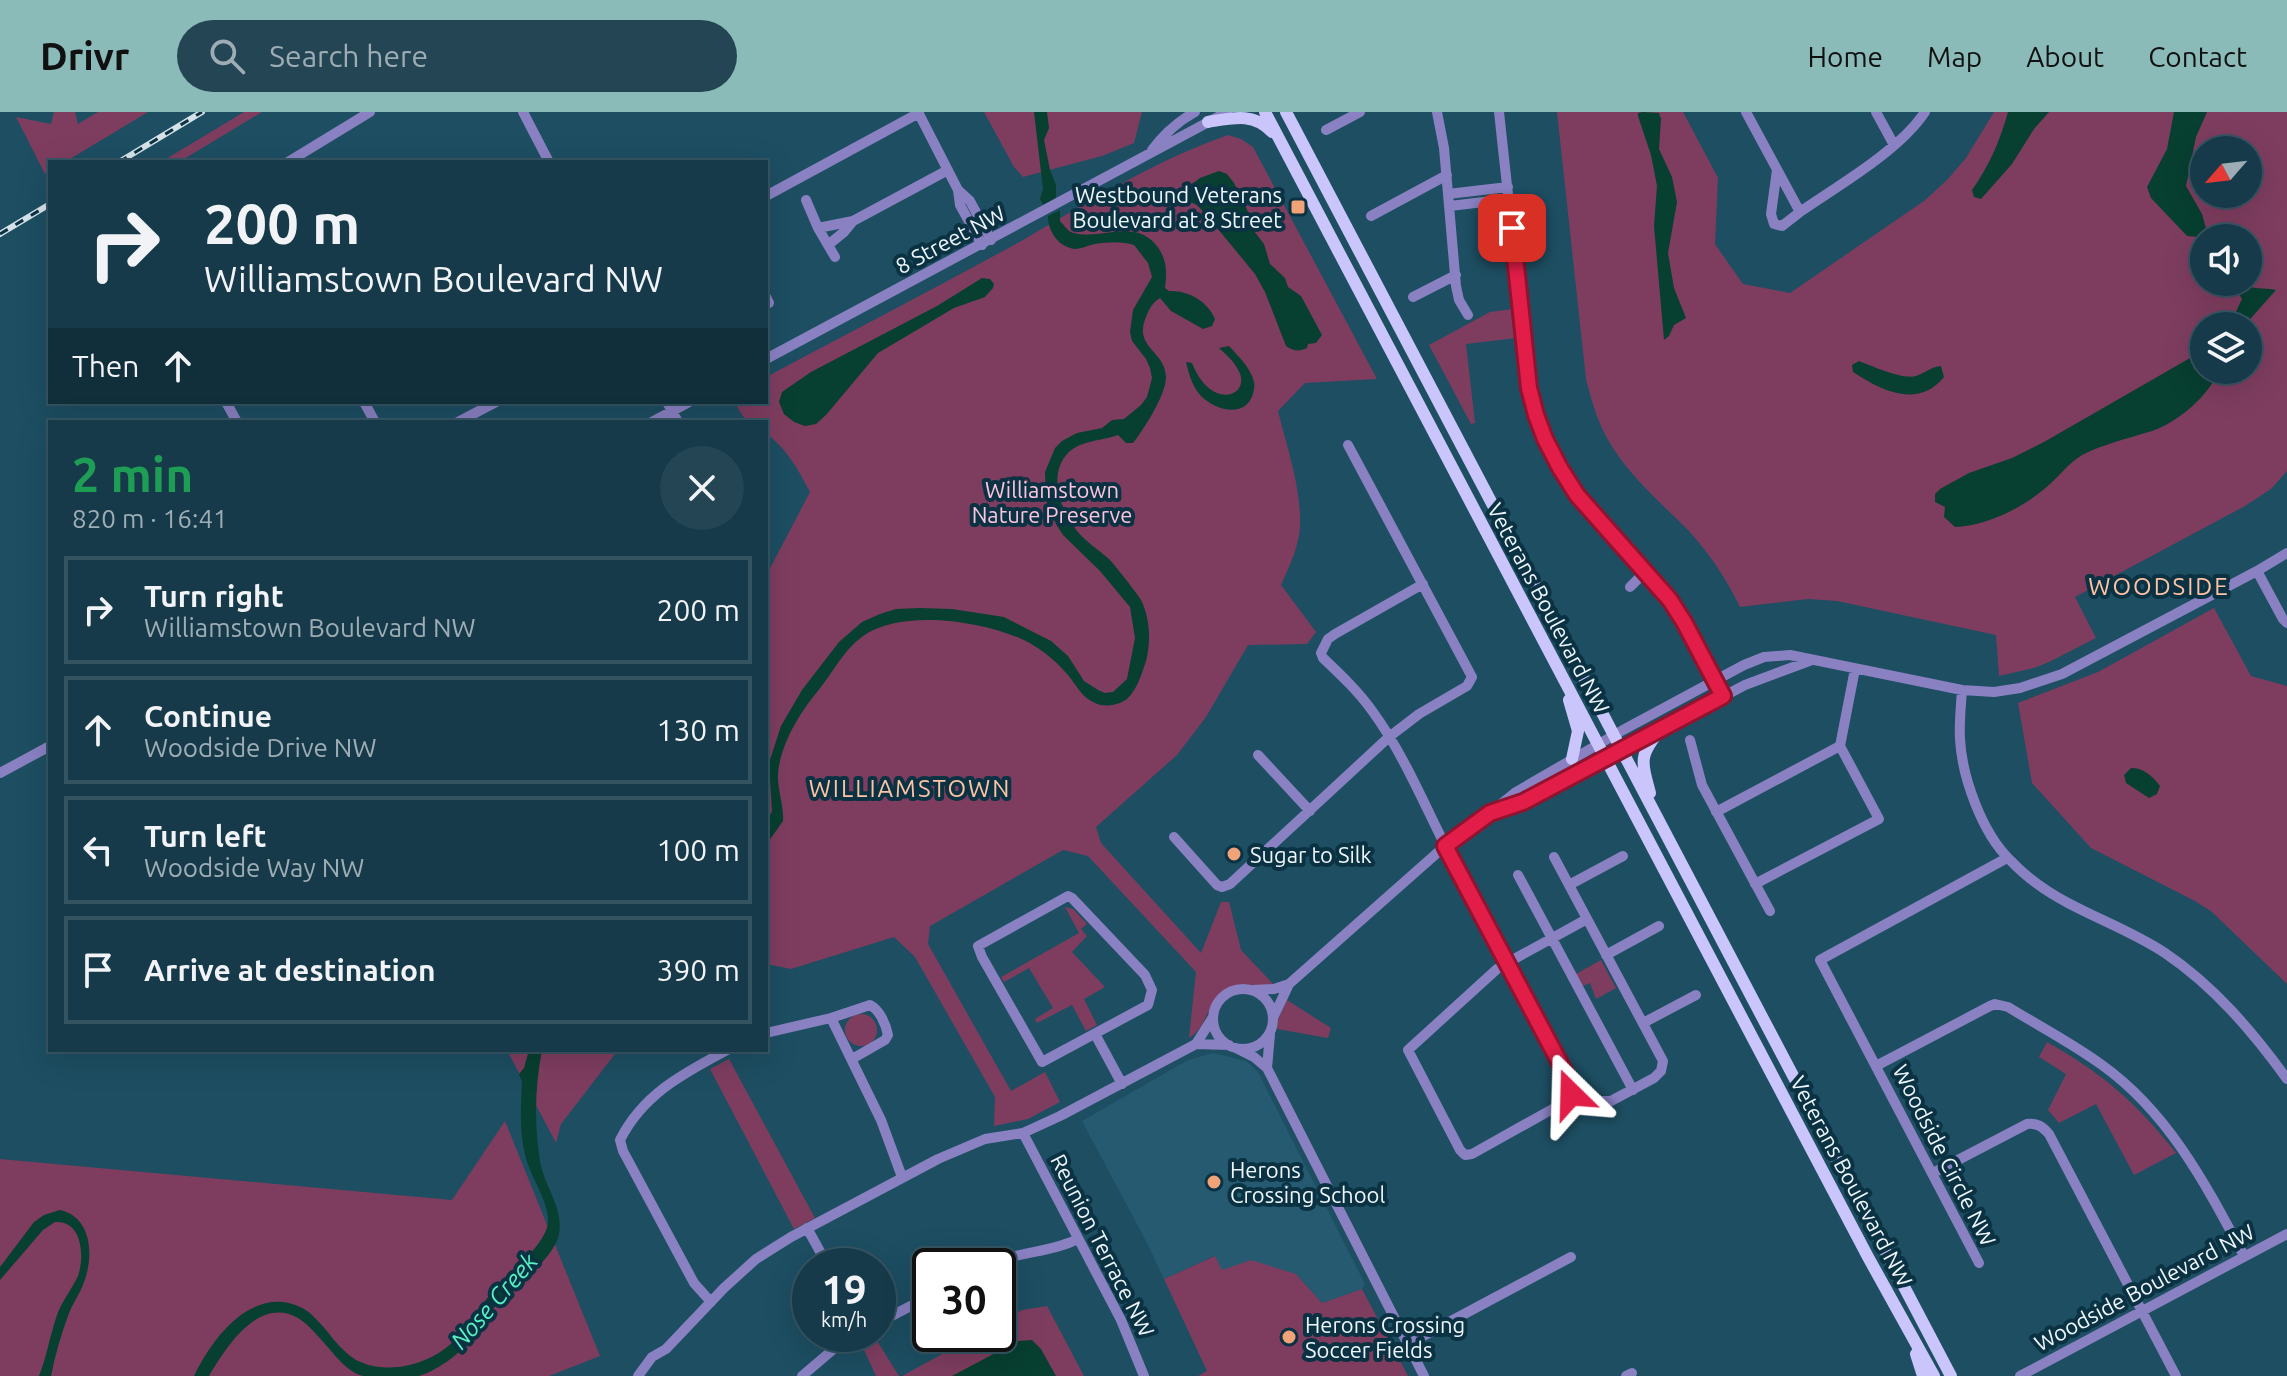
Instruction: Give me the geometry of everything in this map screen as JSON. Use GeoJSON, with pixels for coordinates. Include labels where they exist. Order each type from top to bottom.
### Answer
{"type":"FeatureCollection","features":[{"type":"Feature","properties":{"kind":"main road","name":"Veterans Boulevard NW"},"geometry":{"type":"LineString","coordinates":[[1265,112],[1868,1257],[1934,1376]]}},
{"type":"Feature","properties":{"kind":"main road","name":"Veterans Boulevard NW"},"geometry":{"type":"LineString","coordinates":[[1286,112],[1951,1376]]}},
{"type":"Feature","properties":{"kind":"main road"},"geometry":{"type":"LineString","coordinates":[[1297,112],[1302,142]]}},
{"type":"Feature","properties":{"kind":"main road"},"geometry":{"type":"LineString","coordinates":[[1208,122],[1251,118],[1265,124],[1280,142]]}},
{"type":"Feature","properties":{"kind":"main road"},"geometry":{"type":"LineString","coordinates":[[1563,677],[1578,731],[1572,759]]}},
{"type":"Feature","properties":{"kind":"main road"},"geometry":{"type":"LineString","coordinates":[[1658,820],[1646,779],[1643,754],[1661,729]]}},
{"type":"Feature","properties":{"kind":"main road"},"geometry":{"type":"LineString","coordinates":[[1907,1324],[1923,1376]]}},
{"type":"Feature","properties":{"kind":"street"},"geometry":{"type":"LineString","coordinates":[[291,160],[370,112]]}},
{"type":"Feature","properties":{"kind":"street"},"geometry":{"type":"LineString","coordinates":[[523,112],[545,160]]}},
{"type":"Feature","properties":{"kind":"street","name":"8 Street NW"},"geometry":{"type":"LineString","coordinates":[[1150,151],[1181,119],[1195,112]]}},
{"type":"Feature","properties":{"kind":"street","name":"8 Street NW"},"geometry":{"type":"LineString","coordinates":[[768,358],[1227,112]]}},
{"type":"Feature","properties":{"kind":"street"},"geometry":{"type":"LineString","coordinates":[[1326,130],[1360,112]]}},
{"type":"Feature","properties":{"kind":"street"},"geometry":{"type":"LineString","coordinates":[[1437,112],[1447,175],[1458,295],[1468,315]]}},
{"type":"Feature","properties":{"kind":"street"},"geometry":{"type":"LineString","coordinates":[[1499,112],[1529,388],[1536,415],[1560,468],[1577,495],[1670,600],[1723,696]]}},
{"type":"Feature","properties":{"kind":"street"},"geometry":{"type":"LineString","coordinates":[[1746,112],[1800,212]]}},
{"type":"Feature","properties":{"kind":"street"},"geometry":{"type":"LineString","coordinates":[[1876,112],[1894,145]]}},
{"type":"Feature","properties":{"kind":"street"},"geometry":{"type":"LineString","coordinates":[[1777,170],[1772,221],[1782,226],[1894,145],[1910,132],[1925,112]]}},
{"type":"Feature","properties":{"kind":"street"},"geometry":{"type":"LineString","coordinates":[[768,195],[918,113],[958,190],[960,205],[986,242]]}},
{"type":"Feature","properties":{"kind":"street"},"geometry":{"type":"LineString","coordinates":[[818,228],[853,221],[948,170]]}},
{"type":"Feature","properties":{"kind":"street"},"geometry":{"type":"LineString","coordinates":[[1371,216],[1447,175]]}},
{"type":"Feature","properties":{"kind":"street"},"geometry":{"type":"LineString","coordinates":[[1448,194],[1508,187]]}},
{"type":"Feature","properties":{"kind":"street"},"geometry":{"type":"LineString","coordinates":[[1450,206],[1509,199]]}},
{"type":"Feature","properties":{"kind":"street"},"geometry":{"type":"LineString","coordinates":[[806,200],[835,257]]}},
{"type":"Feature","properties":{"kind":"street"},"geometry":{"type":"LineString","coordinates":[[828,245],[853,221]]}},
{"type":"Feature","properties":{"kind":"street"},"geometry":{"type":"LineString","coordinates":[[1413,297],[1456,275]]}},
{"type":"Feature","properties":{"kind":"street"},"geometry":{"type":"LineString","coordinates":[[462,420],[492,404]]}},
{"type":"Feature","properties":{"kind":"street"},"geometry":{"type":"LineString","coordinates":[[1174,837],[1213,881],[1222,887],[1235,881],[1389,737],[1427,709],[1467,686],[1472,677],[1348,445]]}},
{"type":"Feature","properties":{"kind":"street"},"geometry":{"type":"LineString","coordinates":[[638,1376],[652,1357],[666,1349],[756,1259],[902,1177],[985,1139],[1023,1133],[1196,1044],[1213,1017],[1219,1000],[1228,992],[1274,989],[1289,984],[1445,846],[1516,792],[1715,680],[1764,657],[1790,655],[1962,690],[1994,692],[2020,688],[2062,674],[2287,553]]}},
{"type":"Feature","properties":{"kind":"street"},"geometry":{"type":"LineString","coordinates":[[1630,587],[1646,571]]}},
{"type":"Feature","properties":{"kind":"street"},"geometry":{"type":"LineString","coordinates":[[2257,571],[2287,623]]}},
{"type":"Feature","properties":{"kind":"street"},"geometry":{"type":"LineString","coordinates":[[1423,584],[1335,634],[1323,646],[1321,653],[1364,700],[1389,737],[1445,846],[1507,963],[1571,1084],[1571,1094],[1565,1102],[1465,1155],[1408,1050],[1497,969],[1507,963],[1587,919]]}},
{"type":"Feature","properties":{"kind":"street"},"geometry":{"type":"LineString","coordinates":[[1490,813],[1523,802],[1723,696],[1812,660]]}},
{"type":"Feature","properties":{"kind":"street"},"geometry":{"type":"LineString","coordinates":[[1755,884],[1879,819],[1840,746],[1855,669]]}},
{"type":"Feature","properties":{"kind":"street"},"geometry":{"type":"LineString","coordinates":[[1962,690],[1960,738],[1968,784],[1976,807],[2007,858],[2045,889],[2154,947],[2196,977],[2236,1015],[2287,1079]]}},
{"type":"Feature","properties":{"kind":"street"},"geometry":{"type":"LineString","coordinates":[[1690,740],[1702,785],[1770,911]]}},
{"type":"Feature","properties":{"kind":"street"},"geometry":{"type":"LineString","coordinates":[[1716,812],[1840,746]]}},
{"type":"Feature","properties":{"kind":"street"},"geometry":{"type":"LineString","coordinates":[[0,773],[48,747]]}},
{"type":"Feature","properties":{"kind":"street"},"geometry":{"type":"LineString","coordinates":[[1258,755],[1310,811]]}},
{"type":"Feature","properties":{"kind":"street"},"geometry":{"type":"LineString","coordinates":[[1569,885],[1623,856]]}},
{"type":"Feature","properties":{"kind":"street"},"geometry":{"type":"LineString","coordinates":[[1554,857],[1663,1061],[1661,1071],[1654,1078],[1611,1101],[1600,1101],[1571,1084]]}},
{"type":"Feature","properties":{"kind":"street","name":"Woodside Circle NW"},"geometry":{"type":"LineString","coordinates":[[1979,1263],[1820,960],[2007,858]]}},
{"type":"Feature","properties":{"kind":"street"},"geometry":{"type":"LineString","coordinates":[[1518,875],[1633,1090]]}},
{"type":"Feature","properties":{"kind":"street"},"geometry":{"type":"LineString","coordinates":[[1068,896],[1072,898],[1145,975],[1152,990],[1148,1005],[1095,1034],[1042,1062],[978,946],[1068,896]]}},
{"type":"Feature","properties":{"kind":"street"},"geometry":{"type":"LineString","coordinates":[[1606,955],[1659,926]]}},
{"type":"Feature","properties":{"kind":"street"},"geometry":{"type":"LineString","coordinates":[[1196,1044],[1254,1047],[1267,1038],[1289,984]]}},
{"type":"Feature","properties":{"kind":"street"},"geometry":{"type":"LineString","coordinates":[[1253,990],[1269,1003],[1272,1026],[1267,1068]]}},
{"type":"Feature","properties":{"kind":"street"},"geometry":{"type":"LineString","coordinates":[[1643,1023],[1696,995]]}},
{"type":"Feature","properties":{"kind":"street"},"geometry":{"type":"LineString","coordinates":[[768,1033],[870,1005],[875,1007],[888,1035],[885,1040],[852,1059]]}},
{"type":"Feature","properties":{"kind":"street","name":"Woodside Circle NW"},"geometry":{"type":"LineString","coordinates":[[1876,1066],[1990,1006],[2008,1007],[2102,1064],[2154,1111],[2193,1163],[2244,1256]]}},
{"type":"Feature","properties":{"kind":"street"},"geometry":{"type":"LineString","coordinates":[[1213,1017],[1217,1035],[1267,1068],[1424,1376]]}},
{"type":"Feature","properties":{"kind":"street"},"geometry":{"type":"LineString","coordinates":[[831,1018],[881,1120],[902,1177]]}},
{"type":"Feature","properties":{"kind":"street"},"geometry":{"type":"LineString","coordinates":[[1095,1034],[1122,1084]]}},
{"type":"Feature","properties":{"kind":"street"},"geometry":{"type":"LineString","coordinates":[[711,1302],[694,1283],[620,1140],[624,1131],[661,1088],[723,1052]]}},
{"type":"Feature","properties":{"kind":"street"},"geometry":{"type":"LineString","coordinates":[[1933,1173],[2027,1124],[2038,1124],[2044,1128],[2176,1376]]}},
{"type":"Feature","properties":{"kind":"street","name":"Reunion Terrace NW"},"geometry":{"type":"LineString","coordinates":[[1023,1133],[1121,1320],[1144,1376]]}},
{"type":"Feature","properties":{"kind":"street"},"geometry":{"type":"LineString","coordinates":[[807,1228],[818,1248]]}},
{"type":"Feature","properties":{"kind":"street","name":"Woodside Boulevard NW"},"geometry":{"type":"LineString","coordinates":[[2020,1376],[2287,1234]]}},
{"type":"Feature","properties":{"kind":"street"},"geometry":{"type":"LineString","coordinates":[[1016,1255],[1078,1239]]}},
{"type":"Feature","properties":{"kind":"street"},"geometry":{"type":"LineString","coordinates":[[1408,1344],[1571,1257]]}},
{"type":"Feature","properties":{"kind":"street"},"geometry":{"type":"LineString","coordinates":[[802,1376],[830,1352]]}},
{"type":"Feature","properties":{"kind":"shaded area","name":"Herons Crossing School"},"geometry":{"type":"Polygon","coordinates":[[[1213,1053],[1246,1061],[1258,1072],[1365,1284],[1362,1289],[1322,1303],[1296,1274],[1222,1271],[1214,1256],[1164,1279],[1082,1121],[1188,1060],[1213,1053]]]}},
{"type":"Feature","properties":{"kind":"green space"},"geometry":{"type":"Polygon","coordinates":[[[54,112],[75,112],[78,124],[98,112],[148,112],[68,160],[48,160],[48,172],[45,174],[16,117],[51,124],[54,112]]]}},
{"type":"Feature","properties":{"kind":"green space"},"geometry":{"type":"Polygon","coordinates":[[[244,112],[262,112],[182,160],[164,160],[244,112]]]}},
{"type":"Feature","properties":{"kind":"green space"},"geometry":{"type":"Polygon","coordinates":[[[984,112],[1142,112],[1134,143],[1102,156],[1023,177],[1014,167],[984,112]]]}},
{"type":"Feature","properties":{"kind":"green space"},"geometry":{"type":"Polygon","coordinates":[[[1557,112],[1683,112],[1718,178],[1715,244],[1743,284],[1790,293],[1924,201],[1966,158],[1994,112],[2287,112],[2287,471],[2271,489],[2245,506],[2075,597],[2096,638],[2049,662],[1999,676],[1996,635],[1837,601],[1808,599],[1740,607],[1703,548],[1621,459],[1596,415],[1586,379],[1557,112]]]}},
{"type":"Feature","properties":{"kind":"green space","name":"Williamstown Nature Preserve"},"geometry":{"type":"Polygon","coordinates":[[[1228,135],[1253,147],[1377,379],[1305,383],[1278,411],[1300,510],[1296,548],[1281,585],[1316,632],[1307,644],[1248,645],[1206,717],[1177,755],[1096,827],[1101,843],[1201,953],[1221,902],[1229,902],[1241,950],[1275,986],[1240,985],[1226,989],[1214,1001],[1202,1025],[1189,1038],[1196,972],[1088,856],[1063,850],[930,926],[928,944],[1011,1091],[1045,1072],[1060,1102],[1028,1119],[994,1126],[995,1097],[915,957],[894,937],[791,969],[768,964],[768,572],[810,492],[786,453],[768,435],[768,420],[746,419],[736,404],[768,404],[768,376],[1149,169],[1228,135]]]}},
{"type":"Feature","properties":{"kind":"green space"},"geometry":{"type":"Polygon","coordinates":[[[1513,309],[1516,338],[1466,344],[1475,423],[1471,424],[1429,345],[1490,312],[1513,309]]]}},
{"type":"Feature","properties":{"kind":"green space"},"geometry":{"type":"Polygon","coordinates":[[[2214,608],[2251,676],[2287,686],[2287,984],[2212,912],[2091,848],[2032,783],[2018,703],[2098,672],[2214,608]]]}},
{"type":"Feature","properties":{"kind":"green space"},"geometry":{"type":"Polygon","coordinates":[[[1065,907],[1073,909],[1087,924],[1081,929],[1087,936],[1072,952],[1105,987],[1084,999],[1097,1025],[1086,1031],[1072,1005],[1037,1023],[1035,1019],[1053,1008],[1029,968],[1004,982],[1001,977],[1079,933],[1065,907]]]}},
{"type":"Feature","properties":{"kind":"green space"},"geometry":{"type":"Polygon","coordinates":[[[1601,960],[1616,988],[1596,999],[1590,983],[1583,986],[1576,974],[1601,960]]]}},
{"type":"Feature","properties":{"kind":"green space"},"geometry":{"type":"Polygon","coordinates":[[[1287,1000],[1331,1028],[1328,1038],[1277,1029],[1287,1000]]]}},
{"type":"Feature","properties":{"kind":"green space"},"geometry":{"type":"Polygon","coordinates":[[[861,1014],[872,1019],[877,1030],[872,1041],[861,1046],[850,1041],[845,1030],[850,1019],[861,1014]]]}},
{"type":"Feature","properties":{"kind":"green space"},"geometry":{"type":"Polygon","coordinates":[[[2047,1042],[2118,1090],[2176,1153],[2134,1175],[2096,1104],[2059,1123],[2048,1110],[2066,1074],[2039,1057],[2047,1042]]]}},
{"type":"Feature","properties":{"kind":"green space"},"geometry":{"type":"Polygon","coordinates":[[[508,1052],[616,1052],[561,1124],[556,1143],[508,1052]]]}},
{"type":"Feature","properties":{"kind":"green space"},"geometry":{"type":"Polygon","coordinates":[[[729,1059],[815,1218],[794,1229],[710,1069],[729,1059]]]}},
{"type":"Feature","properties":{"kind":"green space"},"geometry":{"type":"Polygon","coordinates":[[[505,1121],[600,1356],[549,1376],[0,1376],[0,1159],[452,1200],[505,1121]]]}},
{"type":"Feature","properties":{"kind":"green space","name":"Herons Crossing Soccer Fields"},"geometry":{"type":"Polygon","coordinates":[[[1215,1256],[1222,1270],[1251,1260],[1296,1274],[1322,1303],[1362,1289],[1408,1376],[1198,1376],[1207,1371],[1164,1279],[1215,1256]]]}},
{"type":"Feature","properties":{"kind":"green space"},"geometry":{"type":"Polygon","coordinates":[[[1047,1306],[1084,1376],[902,1376],[946,1352],[1016,1352],[1016,1313],[1047,1306]]]}},
{"type":"Feature","properties":{"kind":"green space"},"geometry":{"type":"Polygon","coordinates":[[[865,1352],[884,1352],[899,1376],[876,1376],[865,1352]]]}},
{"type":"Feature","properties":{"kind":"water"},"geometry":{"type":"Polygon","coordinates":[[[1034,112],[1047,112],[1049,128],[1044,140],[1056,185],[1056,198],[1043,205],[1040,199],[1043,189],[1034,112]]]}},
{"type":"Feature","properties":{"kind":"water"},"geometry":{"type":"Polygon","coordinates":[[[1643,112],[1659,113],[1659,149],[1672,177],[1677,202],[1668,253],[1674,288],[1686,318],[1674,325],[1664,340],[1654,226],[1657,186],[1638,116],[1643,112]]]}},
{"type":"Feature","properties":{"kind":"water"},"geometry":{"type":"Polygon","coordinates":[[[2008,112],[2049,112],[2012,164],[1981,199],[1974,197],[1972,190],[1993,153],[2008,112]]]}},
{"type":"Feature","properties":{"kind":"water"},"geometry":{"type":"Polygon","coordinates":[[[2174,112],[2207,112],[2196,136],[2190,136],[2190,166],[2186,186],[2190,193],[2190,208],[2199,208],[2205,224],[2190,224],[2190,236],[2151,198],[2147,187],[2167,149],[2174,112]]]}},
{"type":"Feature","properties":{"kind":"water"},"geometry":{"type":"Polygon","coordinates":[[[1219,171],[1227,174],[1234,183],[1253,222],[1254,231],[1264,244],[1270,264],[1285,278],[1288,287],[1301,296],[1322,335],[1307,348],[1296,350],[1286,346],[1255,274],[1208,217],[1190,202],[1189,186],[1219,171]]]}},
{"type":"Feature","properties":{"kind":"water"},"geometry":{"type":"Polygon","coordinates":[[[1060,210],[1060,221],[1072,232],[1129,231],[1148,238],[1157,246],[1164,261],[1165,288],[1196,298],[1215,319],[1212,326],[1203,329],[1171,311],[1160,298],[1155,302],[1143,327],[1146,342],[1161,361],[1166,377],[1154,412],[1133,443],[1126,443],[1118,435],[1079,446],[1068,453],[1058,472],[1059,492],[1071,523],[1114,564],[1145,609],[1149,646],[1139,681],[1127,699],[1114,705],[1101,705],[1085,697],[1044,652],[1009,634],[944,620],[899,622],[880,627],[851,647],[793,727],[778,773],[783,821],[768,842],[768,819],[772,811],[769,763],[781,726],[802,690],[839,642],[862,622],[896,609],[920,608],[952,609],[1004,617],[1051,641],[1068,656],[1084,681],[1098,690],[1113,692],[1127,679],[1135,638],[1130,607],[1056,524],[1046,500],[1045,472],[1055,448],[1062,441],[1077,433],[1102,428],[1112,420],[1124,419],[1147,397],[1152,378],[1150,368],[1132,341],[1130,332],[1133,310],[1152,277],[1148,263],[1134,245],[1109,242],[1069,248],[1052,233],[1048,216],[1060,210]]]}},
{"type":"Feature","properties":{"kind":"water"},"geometry":{"type":"Polygon","coordinates":[[[982,278],[990,279],[994,284],[985,297],[954,308],[878,353],[816,424],[805,426],[784,414],[779,402],[782,392],[811,372],[937,306],[982,278]]]}},
{"type":"Feature","properties":{"kind":"water"},"geometry":{"type":"Polygon","coordinates":[[[2262,289],[2276,290],[2256,312],[2236,312],[2242,299],[2240,296],[2262,296],[2262,289]]]}},
{"type":"Feature","properties":{"kind":"water"},"geometry":{"type":"Polygon","coordinates":[[[1229,346],[1247,367],[1254,384],[1249,402],[1243,407],[1229,410],[1201,396],[1193,384],[1186,362],[1192,363],[1200,379],[1210,389],[1229,394],[1236,391],[1241,377],[1233,362],[1219,348],[1229,346]]]}},
{"type":"Feature","properties":{"kind":"water"},"geometry":{"type":"Polygon","coordinates":[[[2190,358],[2190,384],[2212,384],[2192,407],[2172,422],[2082,455],[2030,500],[2006,513],[1980,523],[1955,527],[1944,517],[1945,507],[1935,502],[1935,494],[1940,489],[1969,473],[2012,458],[2190,358]]]}},
{"type":"Feature","properties":{"kind":"water"},"geometry":{"type":"Polygon","coordinates":[[[1859,361],[1910,377],[1941,366],[1944,377],[1923,392],[1900,394],[1853,372],[1852,365],[1859,361]]]}},
{"type":"Feature","properties":{"kind":"water"},"geometry":{"type":"Polygon","coordinates":[[[2131,768],[2143,771],[2154,779],[2160,786],[2157,794],[2149,798],[2126,783],[2124,775],[2131,768]]]}},
{"type":"Feature","properties":{"kind":"water","name":"Nose Creek"},"geometry":{"type":"Polygon","coordinates":[[[528,1052],[542,1052],[537,1091],[537,1133],[542,1171],[559,1218],[558,1238],[538,1266],[491,1310],[465,1346],[451,1359],[419,1376],[363,1376],[337,1358],[302,1320],[283,1313],[269,1314],[244,1328],[209,1376],[194,1376],[218,1337],[240,1315],[267,1303],[282,1302],[303,1309],[350,1356],[368,1365],[395,1367],[421,1362],[455,1340],[492,1292],[541,1241],[546,1231],[546,1206],[527,1162],[522,1136],[522,1082],[519,1074],[528,1052]]]}},
{"type":"Feature","properties":{"kind":"water"},"geometry":{"type":"Polygon","coordinates":[[[60,1210],[71,1214],[84,1229],[88,1239],[89,1261],[84,1282],[63,1330],[51,1376],[39,1376],[57,1315],[78,1276],[81,1250],[76,1233],[64,1223],[55,1222],[43,1230],[0,1280],[0,1267],[34,1222],[60,1210]]]}},
{"type":"Feature","properties":{"kind":"water"},"geometry":{"type":"Polygon","coordinates":[[[1032,1340],[1041,1349],[1056,1376],[952,1376],[997,1352],[1016,1352],[1018,1341],[1032,1340]]]}},
{"type":"Feature","properties":{"kind":"railway"},"geometry":{"type":"LineString","coordinates":[[122,160],[202,112]]}},
{"type":"Feature","properties":{"kind":"railway"},"geometry":{"type":"LineString","coordinates":[[0,234],[48,205]]}},
{"type":"Feature","properties":{"kind":"place","name":"Westbound Veterans Boulevard at 8 Street"},"geometry":{"type":"Point","coordinates":[1298,207]}},
{"type":"Feature","properties":{"kind":"place","name":"Sugar to Silk"},"geometry":{"type":"Point","coordinates":[1234,854]}},
{"type":"Feature","properties":{"kind":"place","name":"Herons Crossing School"},"geometry":{"type":"Point","coordinates":[1214,1182]}},
{"type":"Feature","properties":{"kind":"place","name":"Herons Crossing Soccer Fields"},"geometry":{"type":"Point","coordinates":[1289,1337]}},
{"type":"Feature","properties":{"kind":"district","name":"WOODSIDE"},"geometry":{"type":"Point","coordinates":[2159,586]}},
{"type":"Feature","properties":{"kind":"district","name":"WILLIAMSTOWN"},"geometry":{"type":"Point","coordinates":[910,788]}},
{"type":"Feature","properties":{"kind":"route"},"geometry":{"type":"LineString","coordinates":[[1512,228],[1529,388],[1545,439],[1577,495],[1670,600],[1723,696],[1523,802],[1490,813],[1445,846],[1571,1084],[1571,1094]]}}]}
